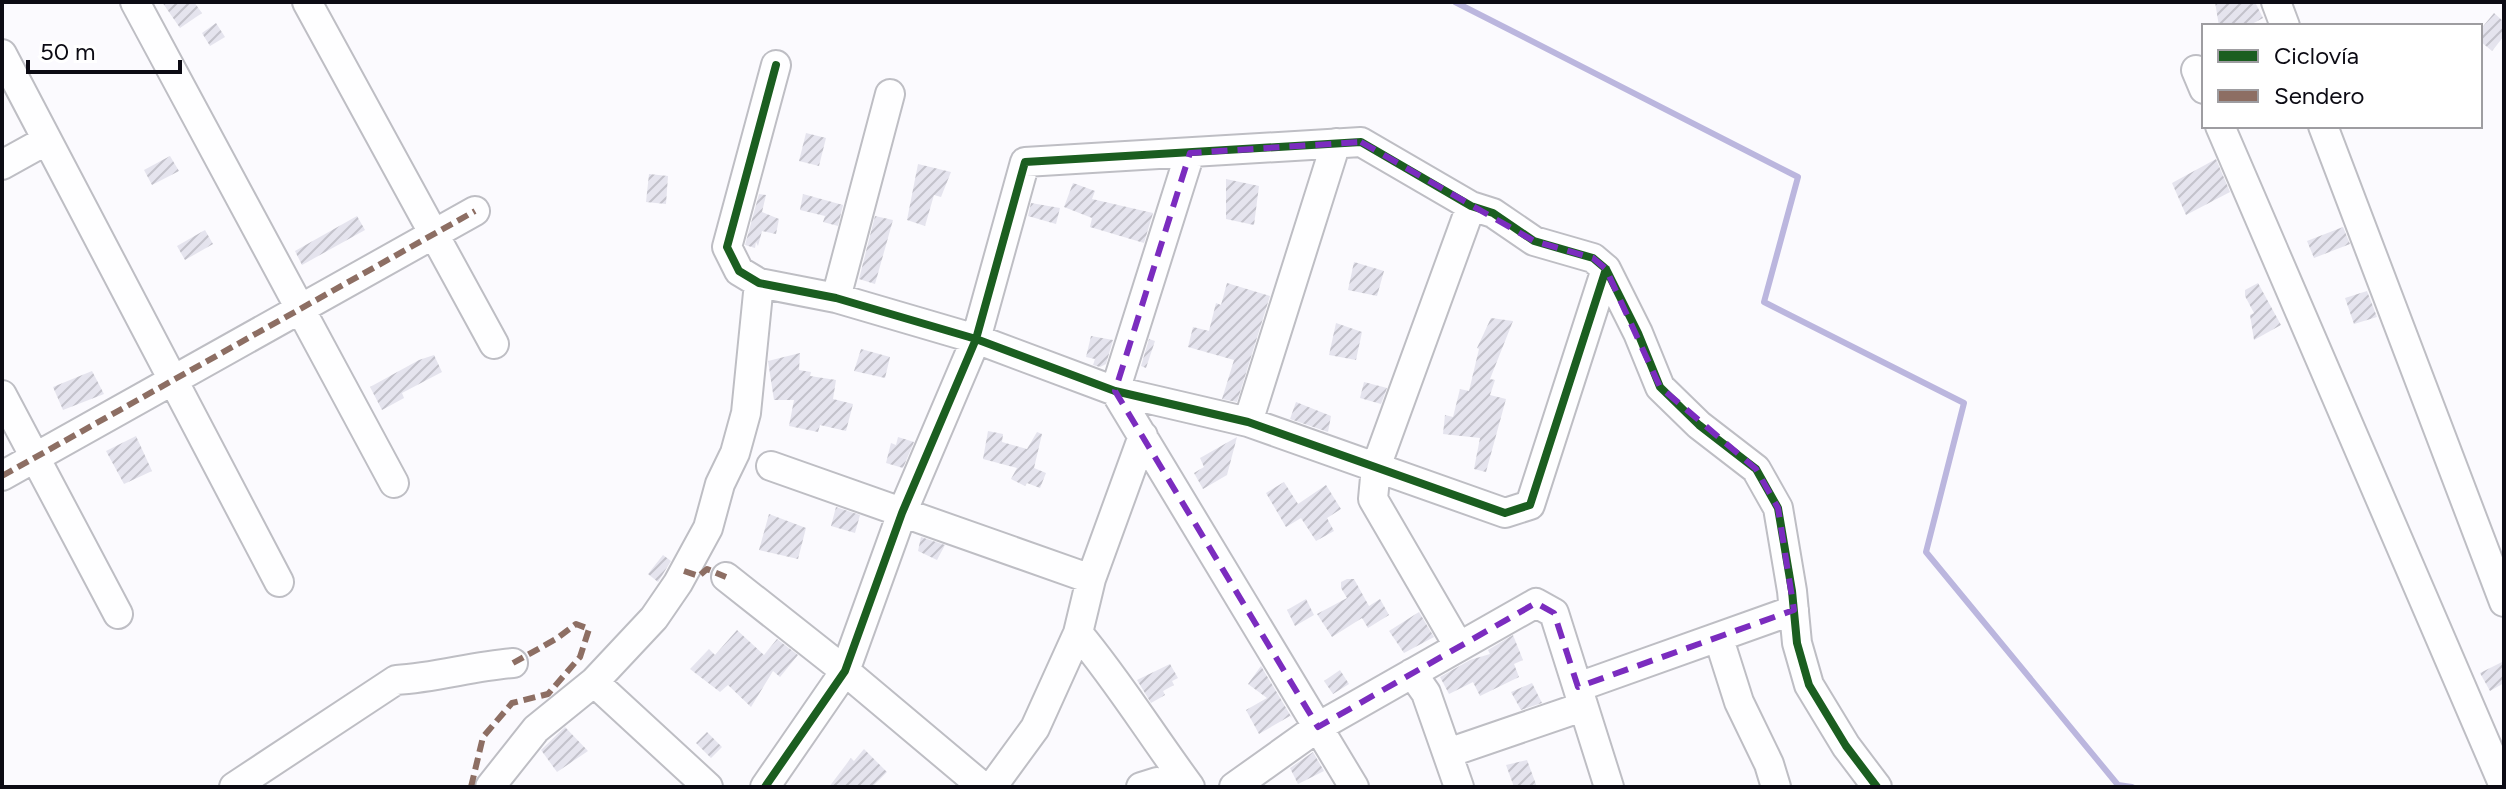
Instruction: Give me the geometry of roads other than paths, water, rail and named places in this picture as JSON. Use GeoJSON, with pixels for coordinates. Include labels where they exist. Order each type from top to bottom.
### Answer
{"type":"FeatureCollection","features":[{"type":"Feature","properties":{"kind":"street"},"geometry":{"type":"LineString","coordinates":[[135,2],[394,483]]}},
{"type":"Feature","properties":{"kind":"street"},"geometry":{"type":"LineString","coordinates":[[307,2],[494,344]]}},
{"type":"Feature","properties":{"kind":"street"},"geometry":{"type":"LineString","coordinates":[[2276,2],[2284,24]]}},
{"type":"Feature","properties":{"kind":"street"},"geometry":{"type":"LineString","coordinates":[[2,54],[279,582]]}},
{"type":"Feature","properties":{"kind":"street"},"geometry":{"type":"LineString","coordinates":[[776,65],[727,247],[739,271],[759,283],[836,298],[976,339],[1115,391],[1248,422],[1505,513],[1530,505],[1606,269]]}},
{"type":"Feature","properties":{"kind":"street"},"geometry":{"type":"LineString","coordinates":[[836,298],[890,94]]}},
{"type":"Feature","properties":{"kind":"street"},"geometry":{"type":"LineString","coordinates":[[2221,128],[2504,786]]}},
{"type":"Feature","properties":{"kind":"street"},"geometry":{"type":"LineString","coordinates":[[2324,128],[2504,602]]}},
{"type":"Feature","properties":{"kind":"street"},"geometry":{"type":"LineString","coordinates":[[2,165],[47,140]]}},
{"type":"Feature","properties":{"kind":"street"},"geometry":{"type":"LineString","coordinates":[[765,787],[845,671],[902,513],[976,339],[1025,162],[1361,142],[1471,206],[1493,213],[1534,241],[1593,258],[1606,269],[1638,333],[1660,387],[1699,425],[1756,469],[1778,508],[1797,643],[1809,685],[1846,746],[1877,787]]}},
{"type":"Feature","properties":{"kind":"street"},"geometry":{"type":"LineString","coordinates":[[1248,422],[1336,143]]}},
{"type":"Feature","properties":{"kind":"street"},"geometry":{"type":"LineString","coordinates":[[1190,153],[1115,391],[1354,787]]}},
{"type":"Feature","properties":{"kind":"street"},"geometry":{"type":"LineString","coordinates":[[1458,645],[1373,499],[1376,467],[1471,206]]}},
{"type":"Feature","properties":{"kind":"street"},"geometry":{"type":"LineString","coordinates":[[2,476],[475,211]]}},
{"type":"Feature","properties":{"kind":"street"},"geometry":{"type":"LineString","coordinates":[[490,787],[536,729],[594,682],[654,618],[678,583],[708,528],[720,484],[735,453],[746,413],[759,283]]}},
{"type":"Feature","properties":{"kind":"street"},"geometry":{"type":"LineString","coordinates":[[2,395],[118,614]]}},
{"type":"Feature","properties":{"kind":"street"},"geometry":{"type":"LineString","coordinates":[[992,787],[1035,728],[1078,633],[1091,579],[1143,436]]}},
{"type":"Feature","properties":{"kind":"street"},"geometry":{"type":"LineString","coordinates":[[771,466],[1091,579]]}},
{"type":"Feature","properties":{"kind":"street"},"geometry":{"type":"LineString","coordinates":[[726,577],[845,671],[983,787]]}},
{"type":"Feature","properties":{"kind":"street"},"geometry":{"type":"LineString","coordinates":[[1234,787],[1318,727],[1536,603],[1554,613],[1609,787]]}},
{"type":"Feature","properties":{"kind":"street"},"geometry":{"type":"LineString","coordinates":[[1448,753],[1794,610]]}},
{"type":"Feature","properties":{"kind":"street"},"geometry":{"type":"LineString","coordinates":[[1078,633],[1112,674],[1149,733],[1190,787]]}},
{"type":"Feature","properties":{"kind":"street"},"geometry":{"type":"LineString","coordinates":[[1719,639],[1739,702],[1769,764],[1776,787]]}},
{"type":"Feature","properties":{"kind":"street"},"geometry":{"type":"LineString","coordinates":[[234,787],[396,680],[428,679],[487,665],[513,663]]}},
{"type":"Feature","properties":{"kind":"street"},"geometry":{"type":"LineString","coordinates":[[1412,673],[1426,693],[1459,787]]}},
{"type":"Feature","properties":{"kind":"street"},"geometry":{"type":"LineString","coordinates":[[594,682],[708,787]]}},
{"type":"Feature","properties":{"kind":"street"},"geometry":{"type":"LineString","coordinates":[[1141,787],[1157,782],[1166,787]]}},
{"type":"Feature","properties":{"kind":"waterway"},"geometry":{"type":"LineString","coordinates":[[1455,2],[1798,177],[1764,302],[1964,403],[1926,552],[2118,785],[2132,787]]}}]}
